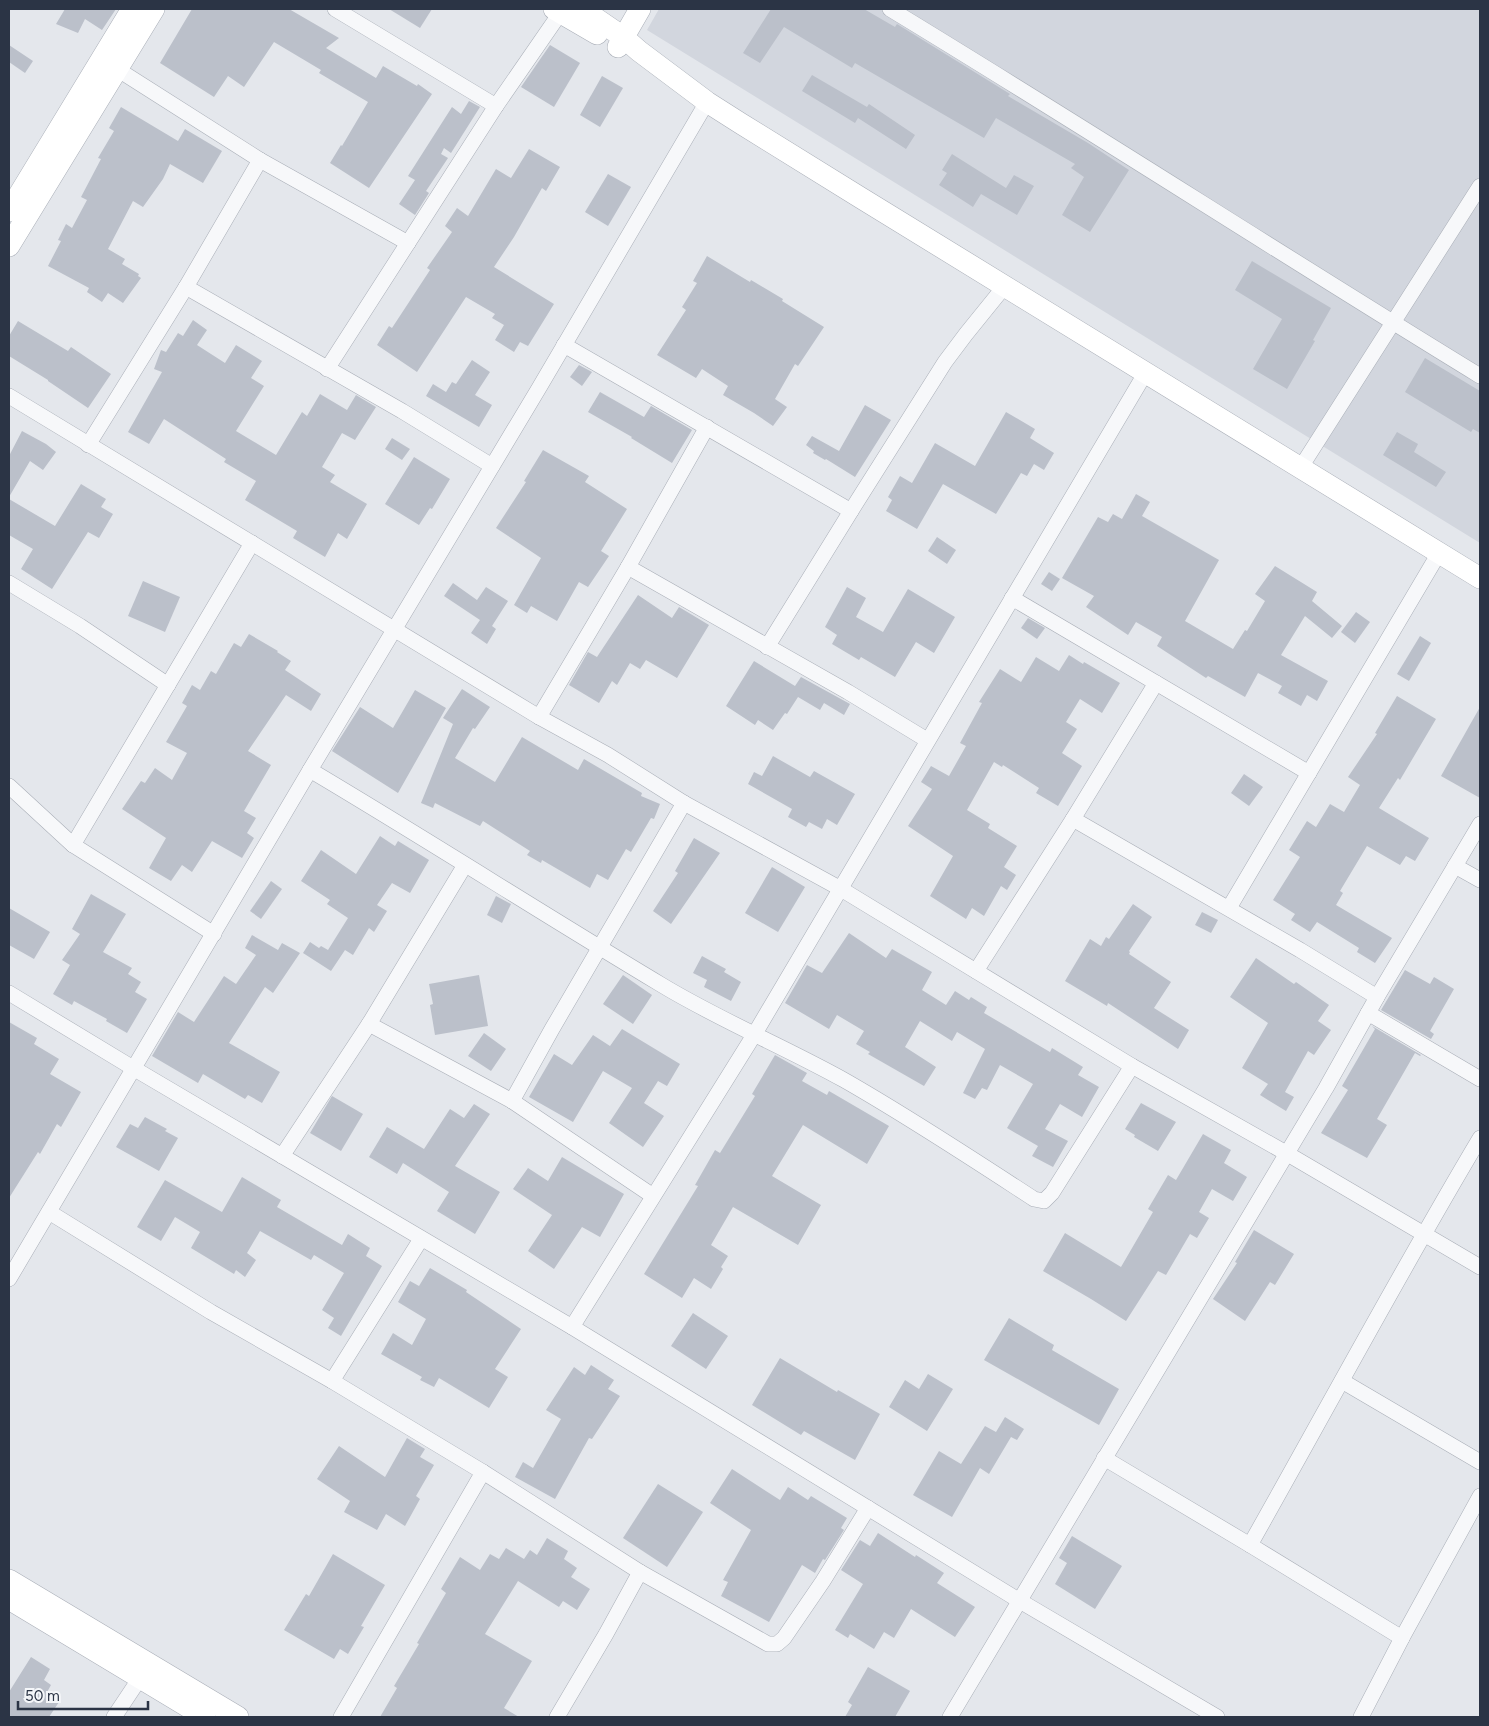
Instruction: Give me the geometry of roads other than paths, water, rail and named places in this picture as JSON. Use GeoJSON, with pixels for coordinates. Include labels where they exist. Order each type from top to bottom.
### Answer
{"type":"FeatureCollection","features":[{"type":"Feature","properties":{"kind":"street"},"geometry":{"type":"LineString","coordinates":[[9,211],[132,9]]}},
{"type":"Feature","properties":{"kind":"street"},"geometry":{"type":"LineString","coordinates":[[9,246],[154,9]]}},
{"type":"Feature","properties":{"kind":"street"},"geometry":{"type":"LineString","coordinates":[[336,9],[496,106]]}},
{"type":"Feature","properties":{"kind":"street"},"geometry":{"type":"LineString","coordinates":[[627,45],[640,9]]}},
{"type":"Feature","properties":{"kind":"street"},"geometry":{"type":"LineString","coordinates":[[890,9],[1027,92],[1266,244],[1480,376]]}},
{"type":"Feature","properties":{"kind":"street"},"geometry":{"type":"LineString","coordinates":[[327,369],[559,10],[627,45]]}},
{"type":"Feature","properties":{"kind":"street"},"geometry":{"type":"LineString","coordinates":[[590,14],[627,45],[707,102],[1004,287],[1146,372],[1480,578]]}},
{"type":"Feature","properties":{"kind":"street"},"geometry":{"type":"LineString","coordinates":[[117,69],[260,160],[408,244]]}},
{"type":"Feature","properties":{"kind":"street"},"geometry":{"type":"LineString","coordinates":[[9,1279],[707,102]]}},
{"type":"Feature","properties":{"kind":"street"},"geometry":{"type":"LineString","coordinates":[[88,445],[186,287],[260,160]]}},
{"type":"Feature","properties":{"kind":"street"},"geometry":{"type":"LineString","coordinates":[[1301,467],[1480,186]]}},
{"type":"Feature","properties":{"kind":"street"},"geometry":{"type":"LineString","coordinates":[[186,287],[402,411],[492,466]]}},
{"type":"Feature","properties":{"kind":"street"},"geometry":{"type":"LineString","coordinates":[[767,647],[945,362],[1004,287]]}},
{"type":"Feature","properties":{"kind":"street"},"geometry":{"type":"LineString","coordinates":[[564,345],[851,511]]}},
{"type":"Feature","properties":{"kind":"street"},"geometry":{"type":"LineString","coordinates":[[572,1328],[754,1035],[1146,372]]}},
{"type":"Feature","properties":{"kind":"street"},"geometry":{"type":"LineString","coordinates":[[9,396],[323,585],[394,631],[539,717],[608,755],[684,802],[841,889],[1132,1066],[1286,1153],[1480,1267]]}},
{"type":"Feature","properties":{"kind":"street"},"geometry":{"type":"LineString","coordinates":[[539,717],[628,567],[707,427]]}},
{"type":"Feature","properties":{"kind":"street"},"geometry":{"type":"LineString","coordinates":[[73,845],[252,544]]}},
{"type":"Feature","properties":{"kind":"street"},"geometry":{"type":"LineString","coordinates":[[1228,908],[1439,552]]}},
{"type":"Feature","properties":{"kind":"street"},"geometry":{"type":"LineString","coordinates":[[628,567],[848,692],[927,740]]}},
{"type":"Feature","properties":{"kind":"street"},"geometry":{"type":"LineString","coordinates":[[9,583],[80,626],[168,685]]}},
{"type":"Feature","properties":{"kind":"street"},"geometry":{"type":"LineString","coordinates":[[1012,598],[1309,773]]}},
{"type":"Feature","properties":{"kind":"street"},"geometry":{"type":"LineString","coordinates":[[976,972],[1074,819],[1156,683]]}},
{"type":"Feature","properties":{"kind":"street"},"geometry":{"type":"LineString","coordinates":[[310,770],[661,985],[754,1035],[842,1079],[924,1128],[1034,1199],[1044,1201],[1052,1193],[1132,1066]]}},
{"type":"Feature","properties":{"kind":"street"},"geometry":{"type":"LineString","coordinates":[[9,786],[73,845],[214,934]]}},
{"type":"Feature","properties":{"kind":"street"},"geometry":{"type":"LineString","coordinates":[[512,1101],[684,802]]}},
{"type":"Feature","properties":{"kind":"street"},"geometry":{"type":"LineString","coordinates":[[1074,819],[1377,997]]}},
{"type":"Feature","properties":{"kind":"street"},"geometry":{"type":"LineString","coordinates":[[950,1717],[1326,1088],[1377,997],[1480,824]]}},
{"type":"Feature","properties":{"kind":"street"},"geometry":{"type":"LineString","coordinates":[[282,1156],[369,1024],[465,865]]}},
{"type":"Feature","properties":{"kind":"street"},"geometry":{"type":"LineString","coordinates":[[1455,866],[1480,880]]}},
{"type":"Feature","properties":{"kind":"street"},"geometry":{"type":"LineString","coordinates":[[9,993],[572,1328],[1020,1601],[1217,1717]]}},
{"type":"Feature","properties":{"kind":"street"},"geometry":{"type":"LineString","coordinates":[[1368,1013],[1480,1079]]}},
{"type":"Feature","properties":{"kind":"street"},"geometry":{"type":"LineString","coordinates":[[369,1024],[512,1101],[653,1196]]}},
{"type":"Feature","properties":{"kind":"street"},"geometry":{"type":"LineString","coordinates":[[1250,1545],[1380,1310],[1480,1138]]}},
{"type":"Feature","properties":{"kind":"street"},"geometry":{"type":"LineString","coordinates":[[49,1212],[212,1312],[332,1380],[483,1472],[640,1572],[768,1644],[777,1644],[784,1638],[868,1508]]}},
{"type":"Feature","properties":{"kind":"street"},"geometry":{"type":"LineString","coordinates":[[332,1380],[421,1238]]}},
{"type":"Feature","properties":{"kind":"street"},"geometry":{"type":"LineString","coordinates":[[1342,1381],[1480,1462]]}},
{"type":"Feature","properties":{"kind":"street"},"geometry":{"type":"LineString","coordinates":[[1104,1458],[1402,1638]]}},
{"type":"Feature","properties":{"kind":"street"},"geometry":{"type":"LineString","coordinates":[[341,1717],[483,1472]]}},
{"type":"Feature","properties":{"kind":"street"},"geometry":{"type":"LineString","coordinates":[[1361,1717],[1480,1496]]}},
{"type":"Feature","properties":{"kind":"street"},"geometry":{"type":"LineString","coordinates":[[557,1717],[640,1572]]}},
{"type":"Feature","properties":{"kind":"street"},"geometry":{"type":"LineString","coordinates":[[9,1580],[238,1717]]}},
{"type":"Feature","properties":{"kind":"street"},"geometry":{"type":"LineString","coordinates":[[9,1599],[205,1717]]}},
{"type":"Feature","properties":{"kind":"street"},"geometry":{"type":"LineString","coordinates":[[114,1717],[140,1678]]}}]}
